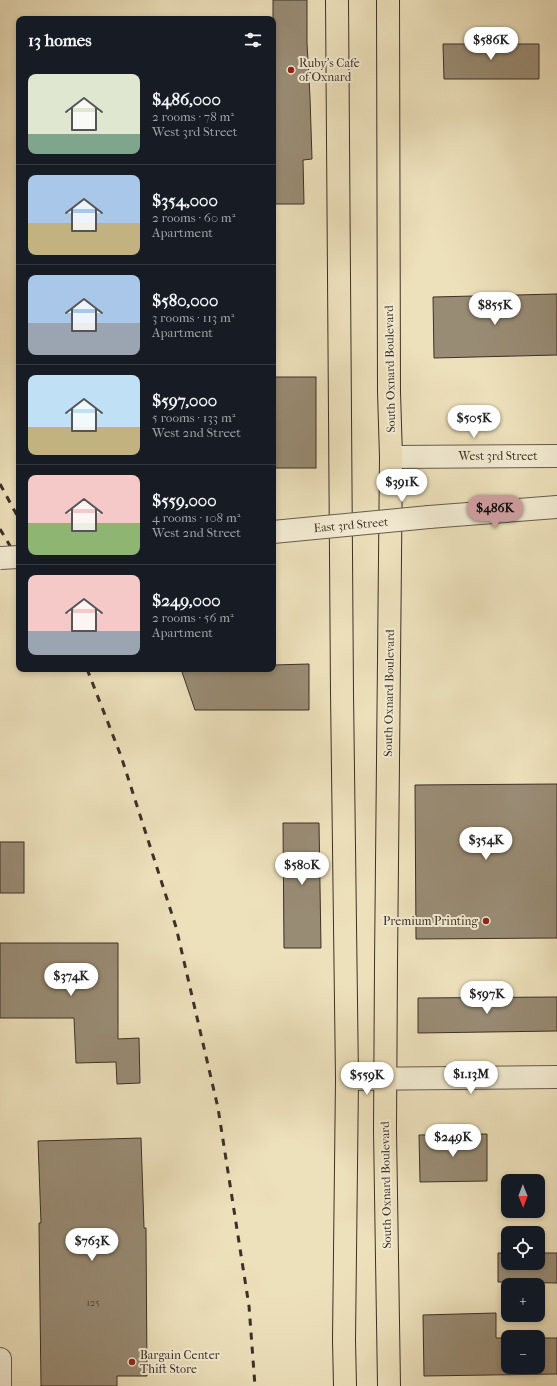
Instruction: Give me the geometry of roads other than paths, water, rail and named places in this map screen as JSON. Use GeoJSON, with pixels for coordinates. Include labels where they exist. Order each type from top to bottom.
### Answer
{"type":"FeatureCollection","features":[{"type":"Feature","properties":{"kind":"main road"},"geometry":{"type":"LineString","coordinates":[[337,0],[342,692],[347,1079],[344,1340],[345,1386]]}},
{"type":"Feature","properties":{"kind":"main road","name":"South Oxnard Boulevard"},"geometry":{"type":"LineString","coordinates":[[388,0],[389,392],[391,457],[386,1078],[389,1386]]}},
{"type":"Feature","properties":{"kind":"street","name":"West 3rd Street"},"geometry":{"type":"LineString","coordinates":[[391,457],[557,456]]}},
{"type":"Feature","properties":{"kind":"street","name":"East 3rd Street"},"geometry":{"type":"LineString","coordinates":[[276,532],[429,517],[557,507]]}},
{"type":"Feature","properties":{"kind":"street"},"geometry":{"type":"LineString","coordinates":[[0,558],[16,557]]}},
{"type":"Feature","properties":{"kind":"street"},"geometry":{"type":"LineString","coordinates":[[347,1079],[557,1077]]}},
{"type":"Feature","properties":{"kind":"street"},"geometry":{"type":"LineString","coordinates":[[0,1359],[0,1386]]}},
{"type":"Feature","properties":{"kind":"railway"},"geometry":{"type":"LineString","coordinates":[[0,484],[16,513]]}},
{"type":"Feature","properties":{"kind":"railway"},"geometry":{"type":"LineString","coordinates":[[0,529],[16,556]]}},
{"type":"Feature","properties":{"kind":"railway"},"geometry":{"type":"LineString","coordinates":[[88,672],[121,756],[176,927],[218,1108],[249,1306],[255,1386]]}},
{"type":"Feature","properties":{"kind":"place","name":"Ruby's Cafe of Oxnard"},"geometry":{"type":"Point","coordinates":[291,70]}},
{"type":"Feature","properties":{"kind":"place","name":"Premium Printing"},"geometry":{"type":"Point","coordinates":[486,921]}},
{"type":"Feature","properties":{"kind":"place","name":"Bargain Center Thift Store"},"geometry":{"type":"Point","coordinates":[132,1362]}}]}
